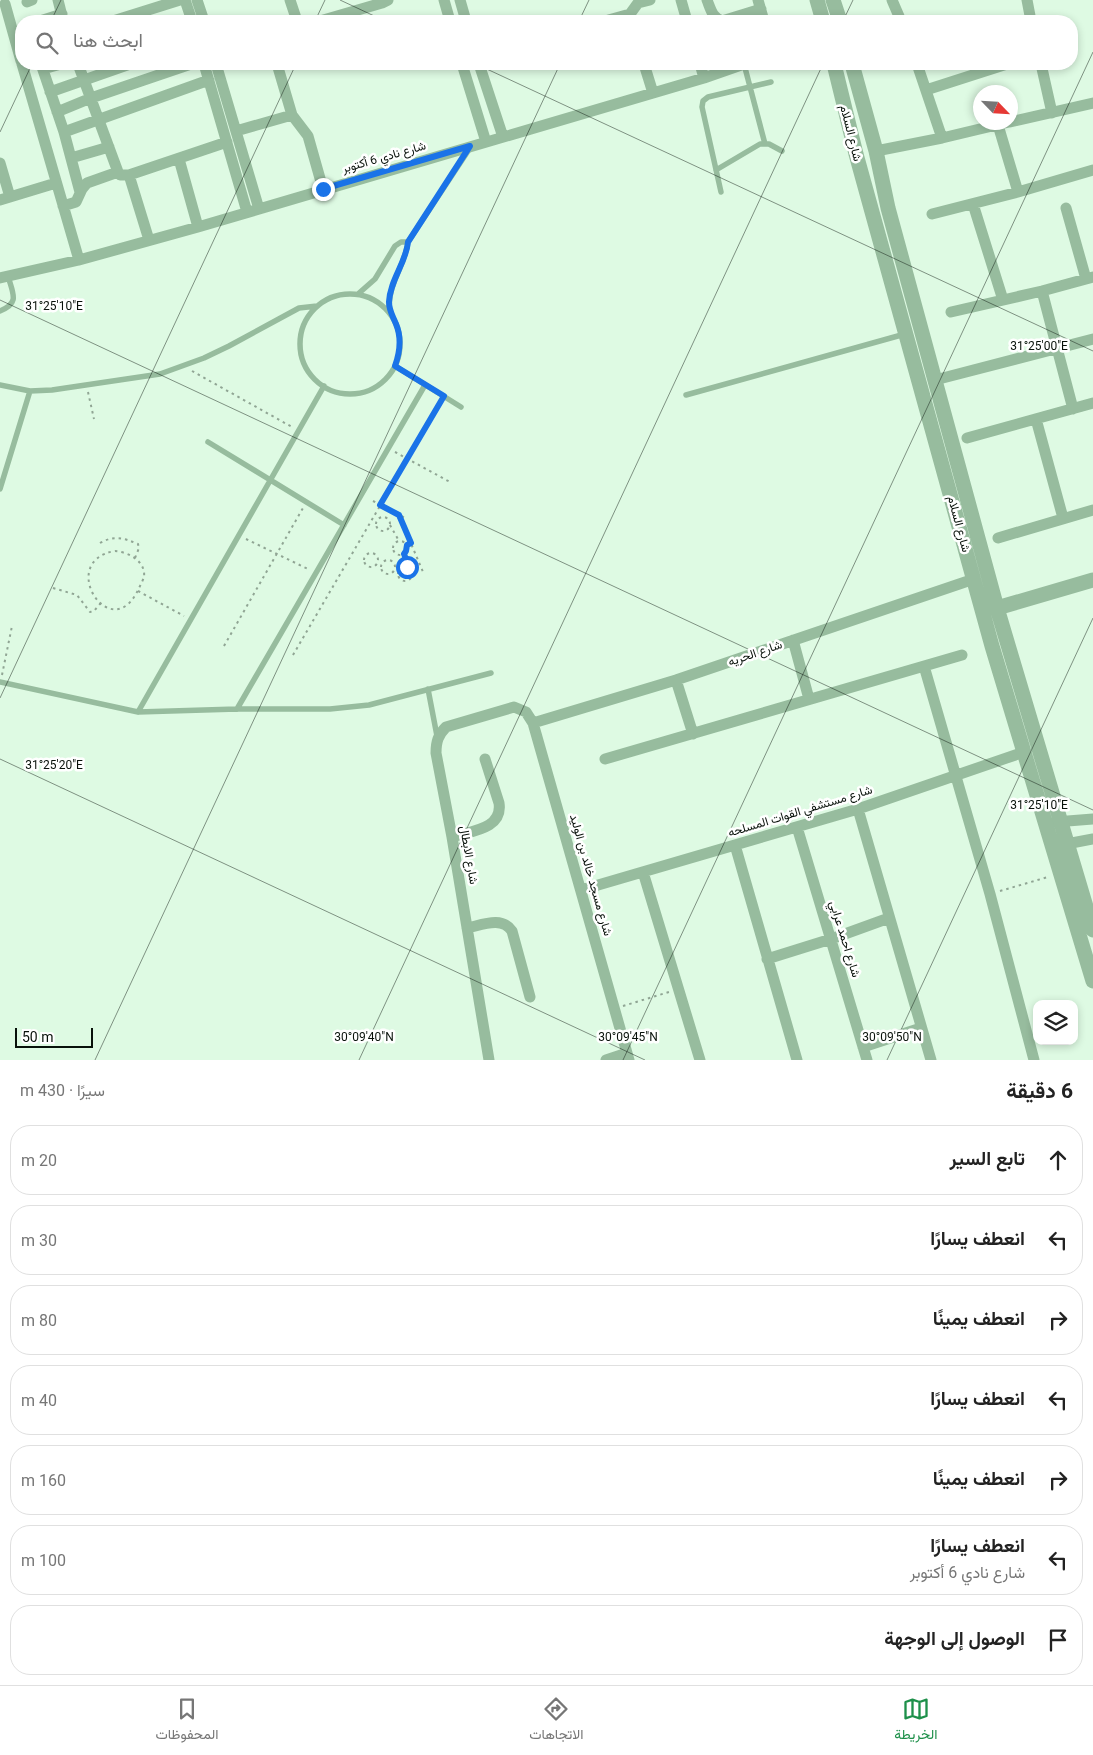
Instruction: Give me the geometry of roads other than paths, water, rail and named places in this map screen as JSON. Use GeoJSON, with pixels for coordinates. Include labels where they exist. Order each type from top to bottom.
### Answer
{"type":"FeatureCollection","features":[{"type":"Feature","properties":{"kind":"street"},"geometry":{"type":"LineString","coordinates":[[58,0],[61,15]]}},
{"type":"Feature","properties":{"kind":"street"},"geometry":{"type":"LineString","coordinates":[[132,15],[180,0]]}},
{"type":"Feature","properties":{"kind":"street"},"geometry":{"type":"LineString","coordinates":[[185,0],[188,15]]}},
{"type":"Feature","properties":{"kind":"street"},"geometry":{"type":"LineString","coordinates":[[197,0],[202,15]]}},
{"type":"Feature","properties":{"kind":"street"},"geometry":{"type":"LineString","coordinates":[[290,0],[295,15]]}},
{"type":"Feature","properties":{"kind":"street"},"geometry":{"type":"LineString","coordinates":[[341,15],[388,0]]}},
{"type":"Feature","properties":{"kind":"street"},"geometry":{"type":"LineString","coordinates":[[444,0],[448,15]]}},
{"type":"Feature","properties":{"kind":"street"},"geometry":{"type":"LineString","coordinates":[[460,0],[464,15]]}},
{"type":"Feature","properties":{"kind":"street"},"geometry":{"type":"LineString","coordinates":[[632,15],[638,4],[650,0]]}},
{"type":"Feature","properties":{"kind":"street"},"geometry":{"type":"LineString","coordinates":[[681,0],[685,15]]}},
{"type":"Feature","properties":{"kind":"street"},"geometry":{"type":"LineString","coordinates":[[707,0],[712,15]]}},
{"type":"Feature","properties":{"kind":"street"},"geometry":{"type":"LineString","coordinates":[[817,0],[821,15]]}},
{"type":"Feature","properties":{"kind":"street"},"geometry":{"type":"LineString","coordinates":[[833,0],[838,15]]}},
{"type":"Feature","properties":{"kind":"street"},"geometry":{"type":"LineString","coordinates":[[892,0],[898,15]]}},
{"type":"Feature","properties":{"kind":"street"},"geometry":{"type":"LineString","coordinates":[[1029,15],[1030,2]]}},
{"type":"Feature","properties":{"kind":"street"},"geometry":{"type":"LineString","coordinates":[[3,3],[15,40]]}},
{"type":"Feature","properties":{"kind":"street"},"geometry":{"type":"LineString","coordinates":[[735,15],[759,4]]}},
{"type":"Feature","properties":{"kind":"street"},"geometry":{"type":"LineString","coordinates":[[24,70],[79,260]]}},
{"type":"Feature","properties":{"kind":"street"},"geometry":{"type":"LineString","coordinates":[[43,70],[64,132],[80,192]]}},
{"type":"Feature","properties":{"kind":"street"},"geometry":{"type":"LineString","coordinates":[[80,70],[109,147],[123,174],[149,240]]}},
{"type":"Feature","properties":{"kind":"street"},"geometry":{"type":"LineString","coordinates":[[50,92],[113,70]]}},
{"type":"Feature","properties":{"kind":"street"},"geometry":{"type":"LineString","coordinates":[[57,112],[91,98],[173,70]]}},
{"type":"Feature","properties":{"kind":"street"},"geometry":{"type":"LineString","coordinates":[[206,70],[227,142],[253,210]]}},
{"type":"Feature","properties":{"kind":"street"},"geometry":{"type":"LineString","coordinates":[[218,70],[236,132],[253,210]]}},
{"type":"Feature","properties":{"kind":"street"},"geometry":{"type":"LineString","coordinates":[[279,70],[292,115],[308,136],[323,189]]}},
{"type":"Feature","properties":{"kind":"street"},"geometry":{"type":"LineString","coordinates":[[464,70],[486,142]]}},
{"type":"Feature","properties":{"kind":"street"},"geometry":{"type":"LineString","coordinates":[[481,70],[503,137]]}},
{"type":"Feature","properties":{"kind":"street"},"geometry":{"type":"LineString","coordinates":[[646,70],[653,92]]}},
{"type":"Feature","properties":{"kind":"street"},"geometry":{"type":"LineString","coordinates":[[702,70],[704,78]]}},
{"type":"Feature","properties":{"kind":"street","name":"شارع نادي 6 أكتوبر"},"geometry":{"type":"LineString","coordinates":[[4,277],[79,260],[198,226],[727,70]]}},
{"type":"Feature","properties":{"kind":"street","name":"شارع السلام"},"geometry":{"type":"LineString","coordinates":[[835,70],[856,154],[880,210],[935,380],[997,608],[1093,930]]}},
{"type":"Feature","properties":{"kind":"street","name":"شارع السلام"},"geometry":{"type":"LineString","coordinates":[[854,70],[876,151],[880,210],[907,333],[974,579],[1093,982]]}},
{"type":"Feature","properties":{"kind":"street"},"geometry":{"type":"LineString","coordinates":[[919,70],[942,138]]}},
{"type":"Feature","properties":{"kind":"street"},"geometry":{"type":"LineString","coordinates":[[926,90],[988,70]]}},
{"type":"Feature","properties":{"kind":"street"},"geometry":{"type":"LineString","coordinates":[[1042,70],[1052,112]]}},
{"type":"Feature","properties":{"kind":"street"},"geometry":{"type":"LineString","coordinates":[[64,132],[209,80]]}},
{"type":"Feature","properties":{"kind":"street"},"geometry":{"type":"LineString","coordinates":[[1018,120],[1093,103]]}},
{"type":"Feature","properties":{"kind":"street"},"geometry":{"type":"LineString","coordinates":[[236,132],[292,115]]}},
{"type":"Feature","properties":{"kind":"street"},"geometry":{"type":"LineString","coordinates":[[876,151],[976,130]]}},
{"type":"Feature","properties":{"kind":"street"},"geometry":{"type":"LineString","coordinates":[[1007,130],[1018,192]]}},
{"type":"Feature","properties":{"kind":"street"},"geometry":{"type":"LineString","coordinates":[[63,206],[76,202],[80,192],[87,183],[179,159],[227,142]]}},
{"type":"Feature","properties":{"kind":"street"},"geometry":{"type":"LineString","coordinates":[[71,158],[109,147]]}},
{"type":"Feature","properties":{"kind":"street"},"geometry":{"type":"LineString","coordinates":[[179,159],[198,226]]}},
{"type":"Feature","properties":{"kind":"street"},"geometry":{"type":"LineString","coordinates":[[0,163],[5,198],[56,183]]}},
{"type":"Feature","properties":{"kind":"street"},"geometry":{"type":"LineString","coordinates":[[932,214],[1093,170]]}},
{"type":"Feature","properties":{"kind":"street"},"geometry":{"type":"LineString","coordinates":[[973,204],[1002,300]]}},
{"type":"Feature","properties":{"kind":"street"},"geometry":{"type":"LineString","coordinates":[[951,312],[1090,278],[1066,208]]}},
{"type":"Feature","properties":{"kind":"street"},"geometry":{"type":"LineString","coordinates":[[1042,291],[1072,409]]}},
{"type":"Feature","properties":{"kind":"street"},"geometry":{"type":"LineString","coordinates":[[935,380],[1093,339]]}},
{"type":"Feature","properties":{"kind":"street"},"geometry":{"type":"LineString","coordinates":[[967,438],[1093,403]]}},
{"type":"Feature","properties":{"kind":"street"},"geometry":{"type":"LineString","coordinates":[[1036,419],[1063,518]]}},
{"type":"Feature","properties":{"kind":"street"},"geometry":{"type":"LineString","coordinates":[[998,538],[1093,510]]}},
{"type":"Feature","properties":{"kind":"street","name":"شارع الحريه"},"geometry":{"type":"LineString","coordinates":[[533,723],[676,680],[974,579]]}},
{"type":"Feature","properties":{"kind":"street"},"geometry":{"type":"LineString","coordinates":[[997,608],[1093,580]]}},
{"type":"Feature","properties":{"kind":"street"},"geometry":{"type":"LineString","coordinates":[[793,640],[809,699]]}},
{"type":"Feature","properties":{"kind":"street"},"geometry":{"type":"LineString","coordinates":[[605,759],[962,655]]}},
{"type":"Feature","properties":{"kind":"street"},"geometry":{"type":"LineString","coordinates":[[924,666],[990,894],[1034,1060]]}},
{"type":"Feature","properties":{"kind":"street"},"geometry":{"type":"LineString","coordinates":[[676,680],[693,734]]}},
{"type":"Feature","properties":{"kind":"street"},"geometry":{"type":"LineString","coordinates":[[437,738],[446,727],[514,707],[526,712],[533,723]]}},
{"type":"Feature","properties":{"kind":"street","name":"شارع مسجد خالد بن الوليد"},"geometry":{"type":"LineString","coordinates":[[533,723],[628,1056]]}},
{"type":"Feature","properties":{"kind":"street","name":"شارع الابطال"},"geometry":{"type":"LineString","coordinates":[[437,738],[436,752],[489,1060]]}},
{"type":"Feature","properties":{"kind":"street","name":"شارع مستشفي القوات المسلحه"},"geometry":{"type":"LineString","coordinates":[[581,890],[858,809],[1024,752]]}},
{"type":"Feature","properties":{"kind":"street"},"geometry":{"type":"LineString","coordinates":[[452,837],[489,826],[499,816],[499,802],[485,759]]}},
{"type":"Feature","properties":{"kind":"street"},"geometry":{"type":"LineString","coordinates":[[858,809],[931,1060]]}},
{"type":"Feature","properties":{"kind":"street"},"geometry":{"type":"LineString","coordinates":[[1045,824],[1093,819]]}},
{"type":"Feature","properties":{"kind":"street","name":"شارع احمد عرابي"},"geometry":{"type":"LineString","coordinates":[[797,827],[867,1060]]}},
{"type":"Feature","properties":{"kind":"street"},"geometry":{"type":"LineString","coordinates":[[1052,847],[1093,839]]}},
{"type":"Feature","properties":{"kind":"street"},"geometry":{"type":"LineString","coordinates":[[734,845],[797,1060]]}},
{"type":"Feature","properties":{"kind":"street"},"geometry":{"type":"LineString","coordinates":[[643,872],[700,1060]]}},
{"type":"Feature","properties":{"kind":"street"},"geometry":{"type":"LineString","coordinates":[[767,959],[889,918]]}},
{"type":"Feature","properties":{"kind":"street"},"geometry":{"type":"LineString","coordinates":[[467,928],[498,922],[509,926],[530,997]]}},
{"type":"Feature","properties":{"kind":"street"},"geometry":{"type":"LineString","coordinates":[[863,1047],[921,1028]]}},
{"type":"Feature","properties":{"kind":"street"},"geometry":{"type":"LineString","coordinates":[[606,1060],[628,1056]]}},
{"type":"Feature","properties":{"kind":"lane"},"geometry":{"type":"LineString","coordinates":[[746,70],[765,144]]}},
{"type":"Feature","properties":{"kind":"lane"},"geometry":{"type":"LineString","coordinates":[[721,192],[702,107],[703,101],[708,98],[771,82]]}},
{"type":"Feature","properties":{"kind":"lane"},"geometry":{"type":"LineString","coordinates":[[716,170],[756,146],[765,144],[782,151]]}},
{"type":"Feature","properties":{"kind":"lane"},"geometry":{"type":"LineString","coordinates":[[390,314],[390,294],[407,250],[408,242],[470,146]]}},
{"type":"Feature","properties":{"kind":"lane"},"geometry":{"type":"LineString","coordinates":[[358,294],[376,279],[395,246],[401,242],[408,242]]}},
{"type":"Feature","properties":{"kind":"lane"},"geometry":{"type":"LineString","coordinates":[[0,312],[9,307],[14,301],[14,296],[4,277]]}},
{"type":"Feature","properties":{"kind":"lane"},"geometry":{"type":"LineString","coordinates":[[349,293],[358,294],[376,301],[390,314],[400,339],[398,358],[395,366],[384,381],[376,386],[359,393],[341,393],[317,381],[305,366],[300,348],[300,339],[306,321],[317,306],[332,297],[349,293]]}},
{"type":"Feature","properties":{"kind":"lane"},"geometry":{"type":"LineString","coordinates":[[0,385],[30,391],[52,390],[160,374],[229,346],[300,308],[317,306]]}},
{"type":"Feature","properties":{"kind":"lane"},"geometry":{"type":"LineString","coordinates":[[686,394],[907,333]]}},
{"type":"Feature","properties":{"kind":"lane"},"geometry":{"type":"LineString","coordinates":[[395,366],[462,407]]}},
{"type":"Feature","properties":{"kind":"lane"},"geometry":{"type":"LineString","coordinates":[[237,709],[425,385]]}},
{"type":"Feature","properties":{"kind":"lane"},"geometry":{"type":"LineString","coordinates":[[138,712],[324,386]]}},
{"type":"Feature","properties":{"kind":"lane"},"geometry":{"type":"LineString","coordinates":[[0,489],[30,391]]}},
{"type":"Feature","properties":{"kind":"lane"},"geometry":{"type":"LineString","coordinates":[[208,442],[344,525]]}},
{"type":"Feature","properties":{"kind":"lane"},"geometry":{"type":"LineString","coordinates":[[0,683],[138,712],[356,708],[490,673]]}},
{"type":"Feature","properties":{"kind":"lane"},"geometry":{"type":"LineString","coordinates":[[428,689],[437,738]]}}]}
